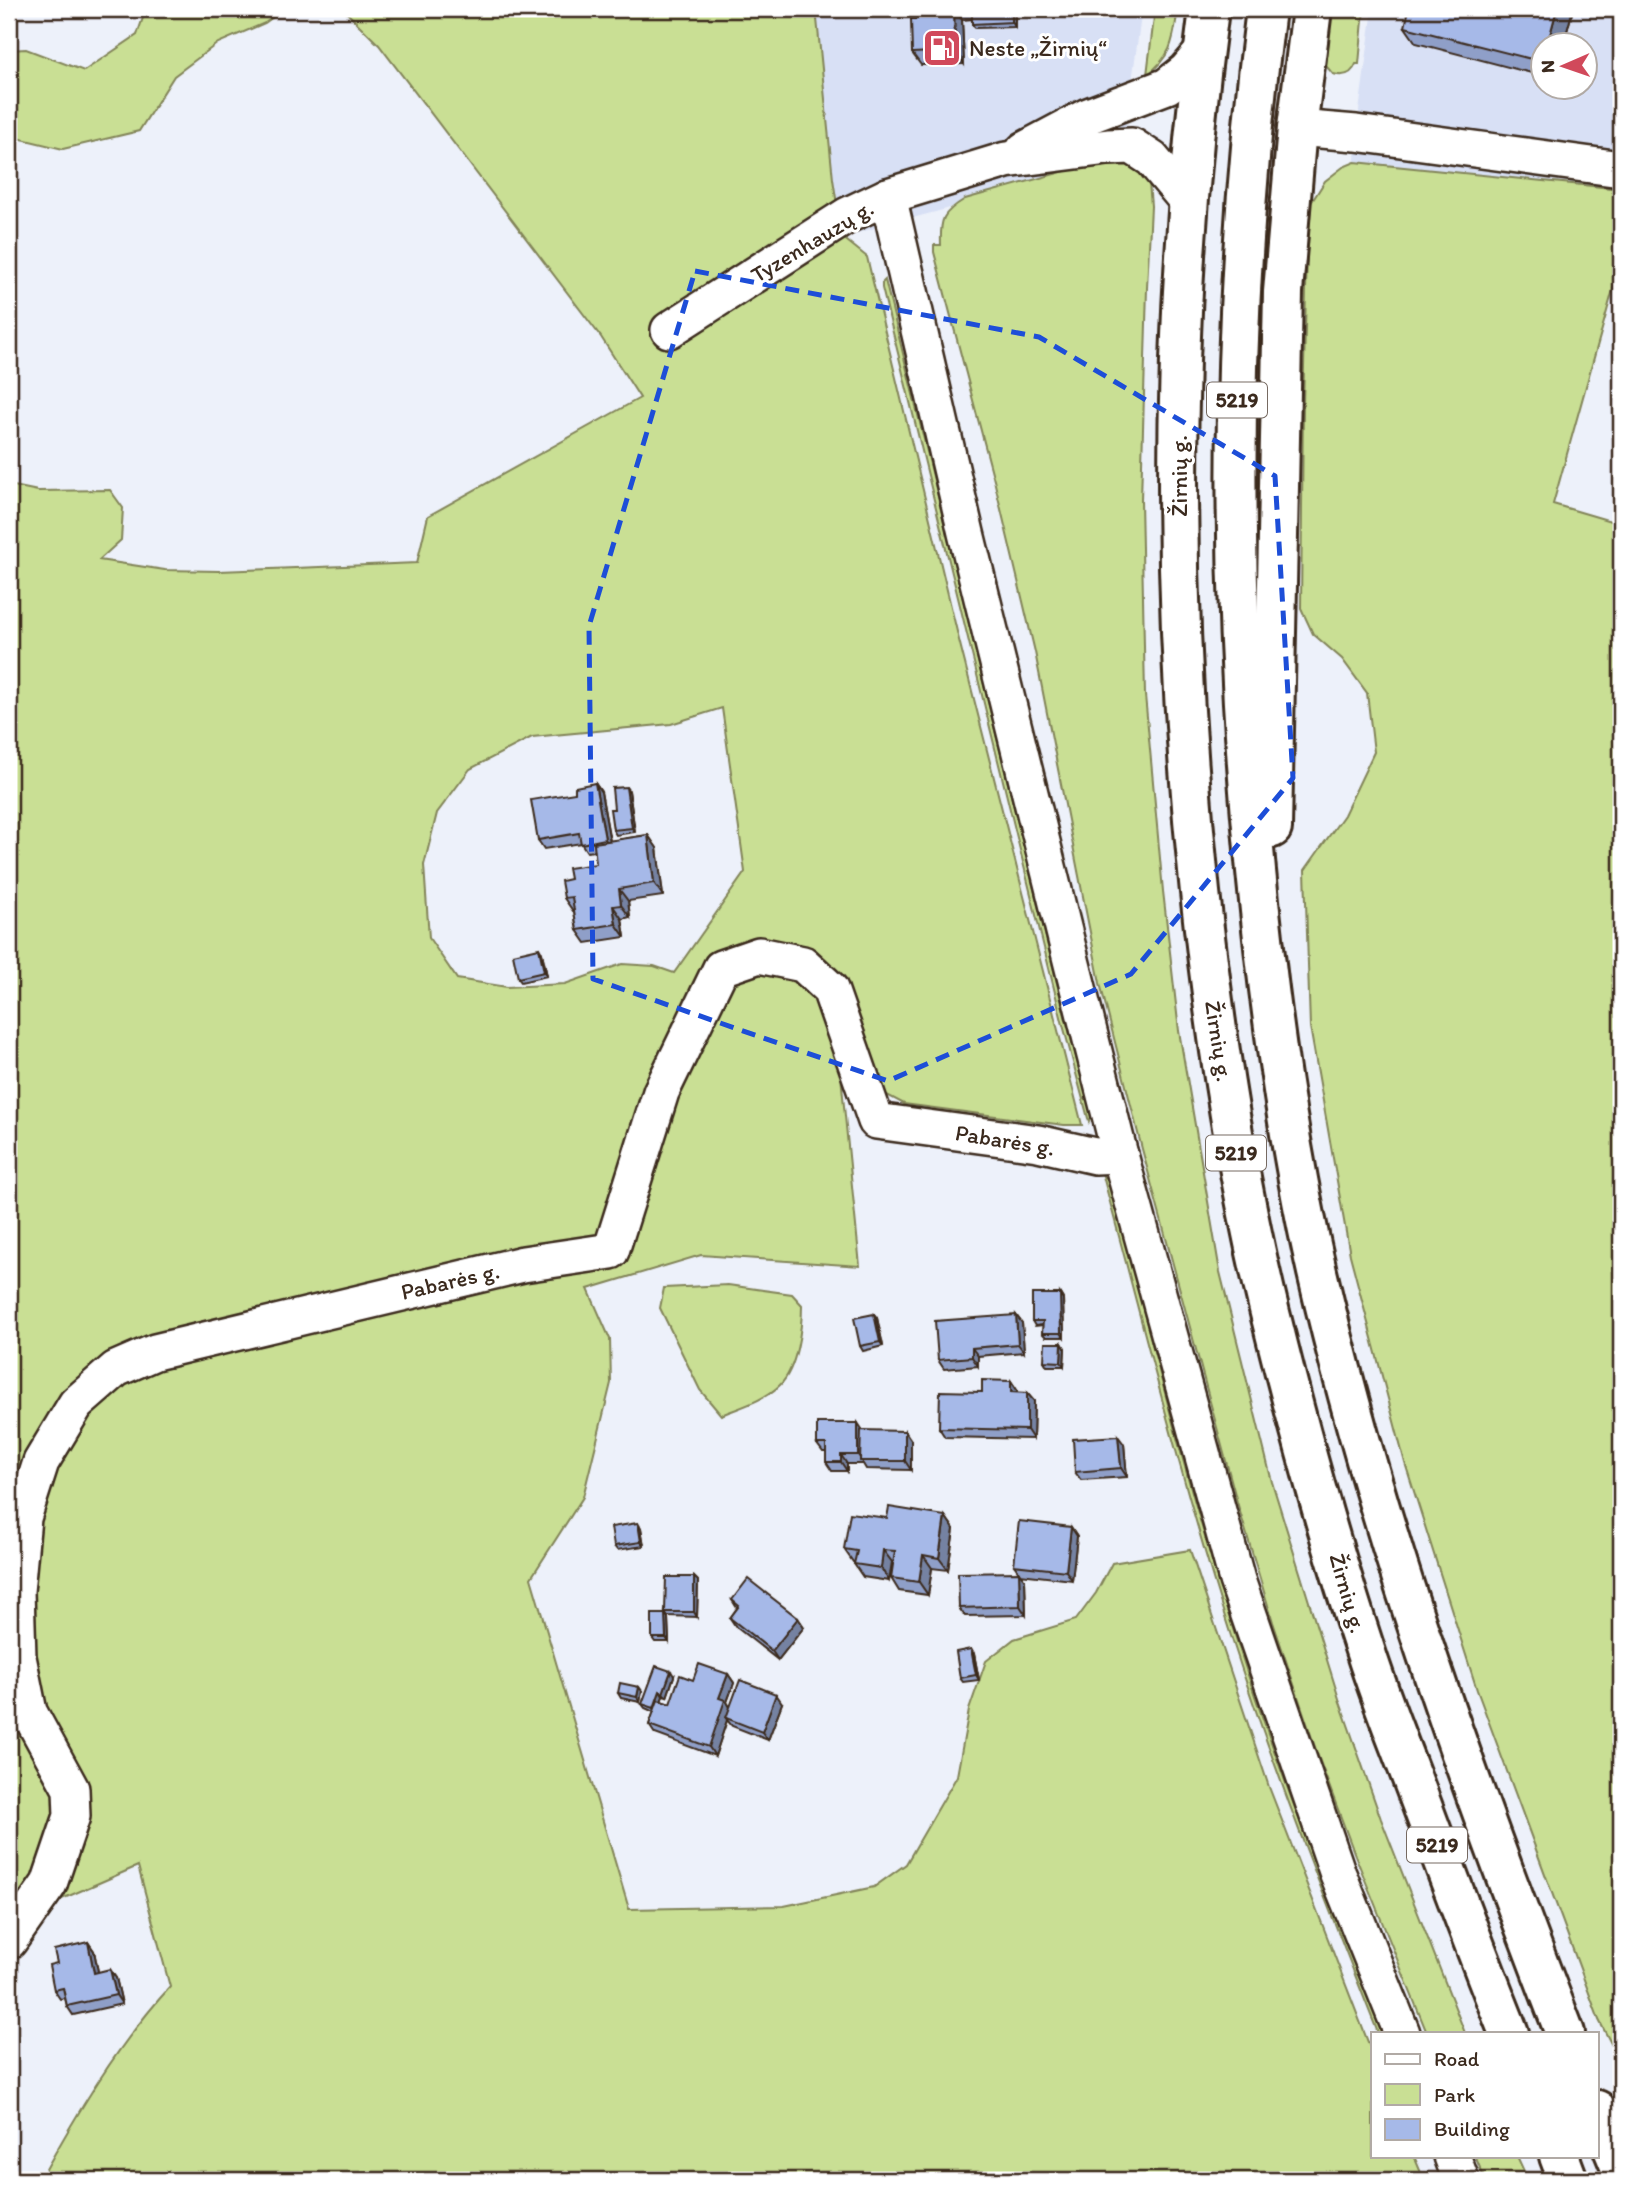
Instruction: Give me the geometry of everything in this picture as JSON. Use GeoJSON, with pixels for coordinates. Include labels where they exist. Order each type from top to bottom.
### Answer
{"type":"FeatureCollection","features":[{"type":"Feature","properties":{"kind":"highway","name":"Žirnių g."},"geometry":{"type":"LineString","coordinates":[[1209,9],[1188,202],[1178,441],[1181,637],[1190,797],[1209,974],[1236,1154],[1269,1310],[1306,1450],[1366,1656],[1509,2032]]}},
{"type":"Feature","properties":{"kind":"highway","name":"5219"},"geometry":{"type":"LineString","coordinates":[[1266,9],[1244,209],[1236,433],[1242,704],[1265,970],[1289,1126],[1317,1270],[1359,1435],[1420,1637],[1507,1884],[1564,2032]]}},
{"type":"Feature","properties":{"kind":"highway","name":"5219"},"geometry":{"type":"LineString","coordinates":[[1265,970],[1274,755],[1282,305],[1297,128],[1312,9]]}},
{"type":"Feature","properties":{"kind":"highway"},"geometry":{"type":"LineString","coordinates":[[1598,2083],[1621,2116]]}},
{"type":"Feature","properties":{"kind":"highway"},"geometry":{"type":"LineString","coordinates":[[1598,2112],[1621,2168]]}},
{"type":"Feature","properties":{"kind":"highway"},"geometry":{"type":"LineString","coordinates":[[1560,2158],[1569,2180]]}},
{"type":"Feature","properties":{"kind":"street","name":"Tyzenhauzų g."},"geometry":{"type":"LineString","coordinates":[[1006,160],[1088,116],[1167,86],[1186,71],[1203,51]]}},
{"type":"Feature","properties":{"kind":"street"},"geometry":{"type":"LineString","coordinates":[[1297,128],[1370,135],[1621,169]]}},
{"type":"Feature","properties":{"kind":"street","name":"Tyzenhauzų g."},"geometry":{"type":"LineString","coordinates":[[668,330],[821,231],[888,196],[1006,160],[1132,146],[1152,159],[1188,202]]}},
{"type":"Feature","properties":{"kind":"street"},"geometry":{"type":"LineString","coordinates":[[888,196],[966,533],[1120,1155],[1237,1580],[1338,1874],[1402,2032]]}},
{"type":"Feature","properties":{"kind":"street","name":"Pabarės g."},"geometry":{"type":"LineString","coordinates":[[9,1941],[49,1885],[72,1816],[71,1789],[29,1712],[18,1657],[16,1591],[23,1518],[41,1462],[76,1404],[116,1369],[155,1352],[497,1270],[611,1251],[661,1092],[687,1035],[721,968],[760,955],[803,964],[830,989],[876,1121],[1038,1143],[1095,1156],[1120,1155]]}},
{"type":"Feature","properties":{"kind":"street"},"geometry":{"type":"LineString","coordinates":[[1453,2158],[1461,2180]]}},
{"type":"Feature","properties":{"kind":"highlighted area"},"geometry":{"type":"Polygon","coordinates":[[[695,271],[1039,337],[1275,476],[1293,778],[1131,974],[888,1081],[593,979],[589,626],[695,271]]]}},
{"type":"Feature","properties":{"kind":"shaded area"},"geometry":{"type":"Polygon","coordinates":[[[816,9],[1142,9],[1121,161],[1094,163],[965,199],[950,208],[842,237],[833,179],[816,9]]]}},
{"type":"Feature","properties":{"kind":"shaded area"},"geometry":{"type":"Polygon","coordinates":[[[1373,9],[1621,9],[1621,189],[1355,162],[1356,133],[1373,9]]]}},
{"type":"Feature","properties":{"kind":"green space"},"geometry":{"type":"Polygon","coordinates":[[[146,9],[284,9],[265,23],[218,43],[174,76],[139,131],[63,149],[9,136],[9,50],[26,49],[84,71],[137,35],[146,9]]]}},
{"type":"Feature","properties":{"kind":"green space"},"geometry":{"type":"Polygon","coordinates":[[[343,9],[816,9],[833,179],[842,237],[867,257],[959,640],[1082,1125],[1064,1125],[904,1104],[885,1094],[867,1074],[841,1076],[860,1266],[701,1255],[588,1289],[610,1339],[611,1383],[583,1497],[531,1578],[629,1909],[784,1906],[874,1887],[906,1864],[957,1776],[969,1710],[986,1661],[1014,1639],[1076,1620],[1096,1593],[1112,1563],[1190,1550],[1269,1787],[1371,2050],[1371,2158],[1415,2158],[1424,2180],[40,2180],[99,2080],[133,2032],[170,1987],[138,1866],[9,1922],[9,485],[38,491],[110,490],[123,508],[121,540],[99,560],[165,570],[219,571],[417,563],[428,516],[640,398],[601,337],[379,45],[343,9]],[[722,708],[671,724],[532,737],[470,769],[437,813],[424,865],[429,938],[457,979],[507,987],[565,984],[622,964],[654,966],[674,973],[745,872],[722,708]]]}},
{"type":"Feature","properties":{"kind":"green space"},"geometry":{"type":"Polygon","coordinates":[[[1155,9],[1178,9],[1167,54],[1147,75],[1155,9]]]}},
{"type":"Feature","properties":{"kind":"green space"},"geometry":{"type":"Polygon","coordinates":[[[1332,9],[1364,9],[1359,64],[1344,75],[1333,74],[1326,66],[1332,9]]]}},
{"type":"Feature","properties":{"kind":"green space"},"geometry":{"type":"Polygon","coordinates":[[[1121,161],[1141,169],[1149,182],[1151,206],[1141,500],[1145,695],[1179,1031],[1220,1272],[1272,1482],[1340,1702],[1381,1819],[1465,2032],[1427,2032],[1318,1756],[1273,1622],[1237,1502],[1100,983],[1035,652],[995,484],[934,252],[934,245],[941,245],[944,218],[951,208],[965,199],[1094,163],[1121,161]]]}},
{"type":"Feature","properties":{"kind":"green space"},"geometry":{"type":"Polygon","coordinates":[[[1355,162],[1621,189],[1621,261],[1553,504],[1621,524],[1621,2063],[1599,2020],[1477,1690],[1405,1463],[1350,1255],[1310,1027],[1305,870],[1344,815],[1374,752],[1367,693],[1342,659],[1313,634],[1301,608],[1303,405],[1311,203],[1325,181],[1343,167],[1355,162]]]}},
{"type":"Feature","properties":{"kind":"green space"},"geometry":{"type":"Polygon","coordinates":[[[885,280],[1066,1020],[1092,1115],[1089,1122],[882,288],[885,280]]]}},
{"type":"Feature","properties":{"kind":"green space"},"geometry":{"type":"Polygon","coordinates":[[[1103,1176],[1109,1179],[1216,1576],[1268,1733],[1383,2032],[1378,2032],[1265,1736],[1213,1579],[1103,1176]]]}},
{"type":"Feature","properties":{"kind":"green space"},"geometry":{"type":"Polygon","coordinates":[[[728,1285],[792,1294],[802,1305],[802,1314],[800,1336],[786,1378],[760,1399],[721,1415],[700,1390],[660,1308],[664,1288],[728,1285]]]}},
{"type":"Feature","properties":{"kind":"green space"},"geometry":{"type":"Polygon","coordinates":[[[1476,2158],[1518,2158],[1528,2180],[1485,2180],[1476,2158]]]}},
{"type":"Feature","properties":{"kind":"building"},"geometry":{"type":"Polygon","coordinates":[[[916,9],[954,9],[955,51],[912,53],[911,19],[917,19],[916,9]]]}},
{"type":"Feature","properties":{"kind":"building"},"geometry":{"type":"Polygon","coordinates":[[[972,9],[1012,9],[1012,22],[972,24],[972,9]]]}},
{"type":"Feature","properties":{"kind":"building"},"geometry":{"type":"Polygon","coordinates":[[[1409,9],[1557,9],[1551,32],[1528,32],[1528,58],[1405,27],[1409,9]]]}},
{"type":"Feature","properties":{"kind":"building"},"geometry":{"type":"Polygon","coordinates":[[[595,783],[605,839],[581,844],[579,833],[538,840],[531,800],[575,793],[575,787],[595,783]]]}},
{"type":"Feature","properties":{"kind":"building"},"geometry":{"type":"Polygon","coordinates":[[[626,787],[632,828],[613,830],[610,809],[614,809],[612,788],[626,787]]]}},
{"type":"Feature","properties":{"kind":"building"},"geometry":{"type":"Polygon","coordinates":[[[648,835],[654,883],[619,889],[621,905],[613,906],[616,924],[577,930],[572,897],[564,898],[561,881],[570,879],[568,868],[596,864],[594,843],[648,835]]]}},
{"type":"Feature","properties":{"kind":"building"},"geometry":{"type":"Polygon","coordinates":[[[539,948],[544,972],[518,978],[513,954],[539,948]]]}},
{"type":"Feature","properties":{"kind":"building"},"geometry":{"type":"Polygon","coordinates":[[[1032,1294],[1060,1294],[1061,1333],[1042,1333],[1043,1321],[1032,1321],[1032,1294]]]}},
{"type":"Feature","properties":{"kind":"building"},"geometry":{"type":"Polygon","coordinates":[[[874,1314],[880,1342],[860,1346],[854,1318],[874,1314]]]}},
{"type":"Feature","properties":{"kind":"building"},"geometry":{"type":"Polygon","coordinates":[[[1016,1315],[1018,1344],[972,1348],[972,1357],[938,1360],[935,1321],[1016,1315]]]}},
{"type":"Feature","properties":{"kind":"building"},"geometry":{"type":"Polygon","coordinates":[[[1045,1343],[1062,1343],[1061,1362],[1044,1361],[1045,1343]]]}},
{"type":"Feature","properties":{"kind":"building"},"geometry":{"type":"Polygon","coordinates":[[[982,1380],[1011,1381],[1011,1392],[1027,1393],[1027,1430],[939,1428],[940,1391],[982,1392],[982,1380]]]}},
{"type":"Feature","properties":{"kind":"building"},"geometry":{"type":"Polygon","coordinates":[[[817,1423],[858,1423],[858,1455],[841,1455],[841,1462],[826,1462],[826,1444],[817,1444],[817,1423]]]}},
{"type":"Feature","properties":{"kind":"building"},"geometry":{"type":"Polygon","coordinates":[[[861,1430],[905,1431],[905,1461],[860,1461],[861,1430]]]}},
{"type":"Feature","properties":{"kind":"building"},"geometry":{"type":"Polygon","coordinates":[[[1118,1436],[1121,1468],[1075,1472],[1073,1439],[1118,1436]]]}},
{"type":"Feature","properties":{"kind":"building"},"geometry":{"type":"Polygon","coordinates":[[[889,1507],[945,1516],[939,1558],[923,1555],[919,1582],[891,1578],[895,1551],[883,1550],[881,1568],[854,1564],[857,1551],[844,1549],[850,1513],[887,1518],[889,1507]]]}},
{"type":"Feature","properties":{"kind":"building"},"geometry":{"type":"Polygon","coordinates":[[[1019,1521],[1071,1527],[1066,1571],[1014,1565],[1019,1521]]]}},
{"type":"Feature","properties":{"kind":"building"},"geometry":{"type":"Polygon","coordinates":[[[638,1523],[641,1542],[614,1546],[611,1527],[638,1523]]]}},
{"type":"Feature","properties":{"kind":"building"},"geometry":{"type":"Polygon","coordinates":[[[1019,1572],[1020,1606],[959,1608],[958,1573],[1019,1572]]]}},
{"type":"Feature","properties":{"kind":"building"},"geometry":{"type":"Polygon","coordinates":[[[666,1577],[694,1577],[694,1612],[665,1612],[666,1577]]]}},
{"type":"Feature","properties":{"kind":"building"},"geometry":{"type":"Polygon","coordinates":[[[748,1579],[798,1618],[772,1651],[730,1618],[739,1606],[732,1600],[748,1579]]]}},
{"type":"Feature","properties":{"kind":"building"},"geometry":{"type":"Polygon","coordinates":[[[652,1614],[665,1614],[666,1638],[652,1638],[652,1614]]]}},
{"type":"Feature","properties":{"kind":"building"},"geometry":{"type":"Polygon","coordinates":[[[971,1649],[976,1675],[960,1678],[956,1652],[971,1649]]]}},
{"type":"Feature","properties":{"kind":"building"},"geometry":{"type":"Polygon","coordinates":[[[699,1664],[728,1674],[719,1698],[725,1700],[709,1747],[649,1725],[658,1700],[670,1704],[680,1675],[693,1680],[699,1664]]]}},
{"type":"Feature","properties":{"kind":"building"},"geometry":{"type":"Polygon","coordinates":[[[656,1666],[671,1671],[654,1708],[642,1704],[656,1666]]]}},
{"type":"Feature","properties":{"kind":"building"},"geometry":{"type":"Polygon","coordinates":[[[740,1680],[776,1694],[762,1732],[726,1718],[740,1680]]]}},
{"type":"Feature","properties":{"kind":"building"},"geometry":{"type":"Polygon","coordinates":[[[620,1683],[639,1687],[637,1697],[618,1693],[620,1683]]]}},
{"type":"Feature","properties":{"kind":"building"},"geometry":{"type":"Polygon","coordinates":[[[88,1942],[94,1973],[110,1969],[116,1995],[67,2006],[63,1988],[54,1990],[49,1965],[57,1963],[54,1950],[88,1942]]]}},
{"type":"Feature","properties":{"kind":"place","name":"Neste „Žirnių“"},"geometry":{"type":"Point","coordinates":[942,48]}}]}
